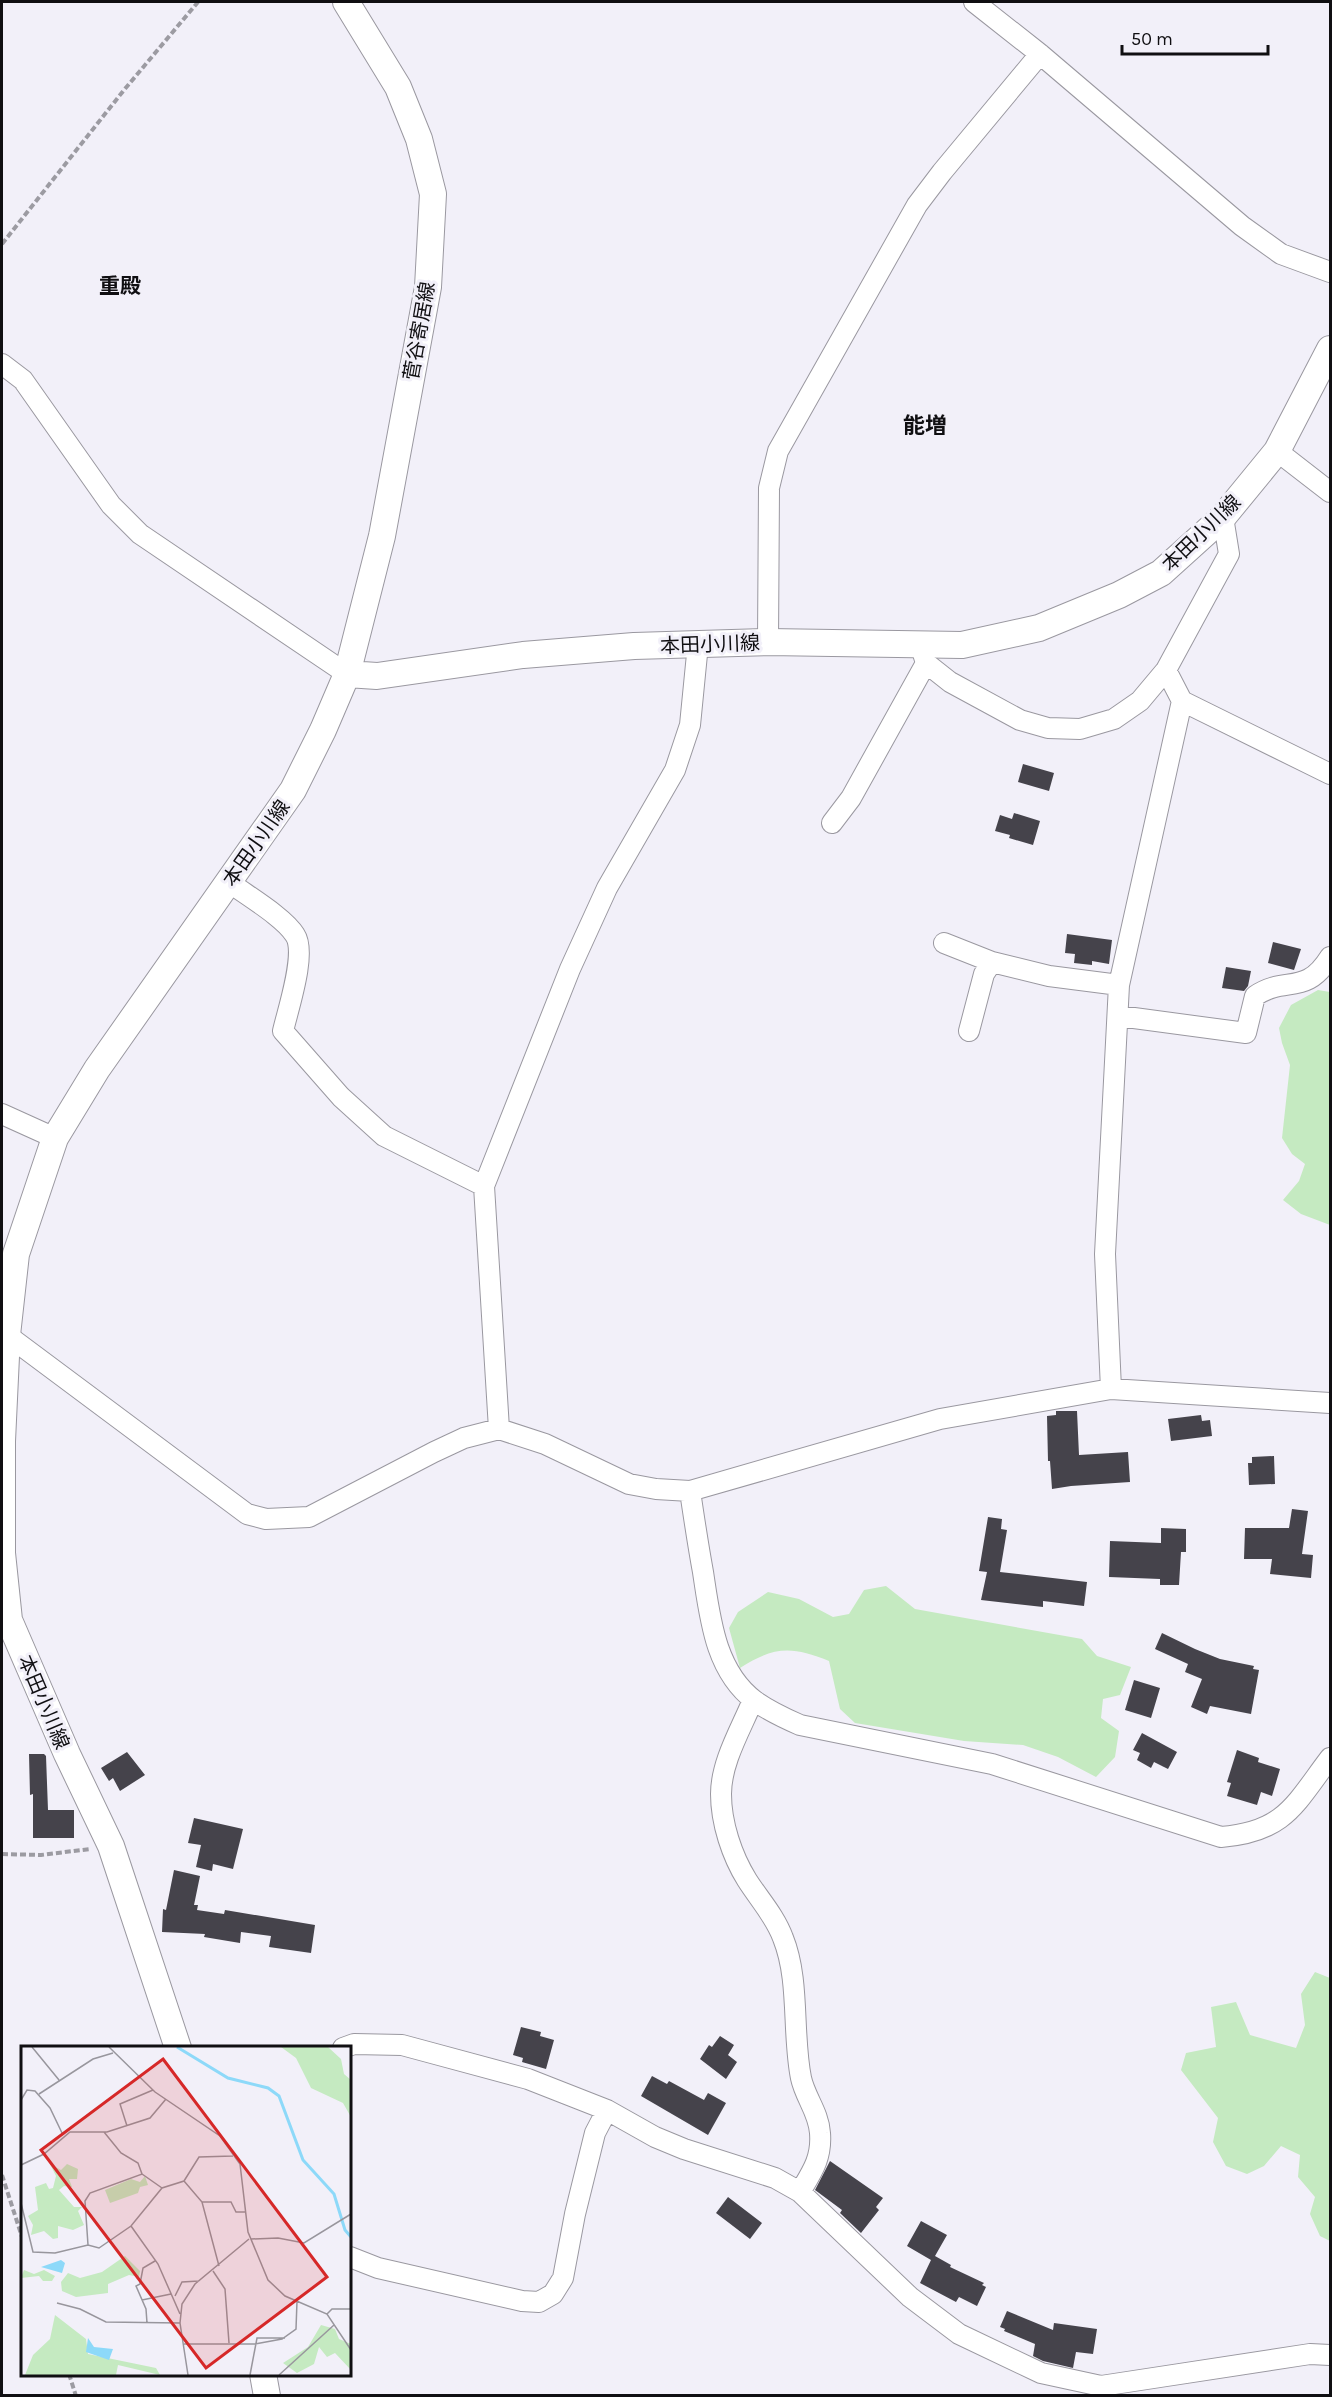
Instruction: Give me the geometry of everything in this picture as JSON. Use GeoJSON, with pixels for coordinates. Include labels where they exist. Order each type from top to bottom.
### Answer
{"type":"FeatureCollection","features":[{"type":"Feature","properties":{"kind":"main road","name":"菅谷寄居線"},"geometry":{"type":"LineString","coordinates":[[346,2],[398,87],[419,139],[433,194],[428,287],[382,536],[347,674]]}},
{"type":"Feature","properties":{"kind":"main road","name":"本田小川線"},"geometry":{"type":"LineString","coordinates":[[177,2046],[111,1846],[67,1754],[9,1620],[2,1554],[2,1441],[7,1335],[16,1254],[55,1138],[97,1069],[293,790],[323,730],[347,674],[377,676],[522,655],[634,646],[768,642],[923,654],[1039,628],[1109,599],[1161,573],[1223,517],[1277,451],[1330,349]]}},
{"type":"Feature","properties":{"kind":"main road"},"geometry":{"type":"LineString","coordinates":[[263,2376],[267,2396]]}},
{"type":"Feature","properties":{"kind":"street"},"geometry":{"type":"LineString","coordinates":[[974,2],[1040,54],[1242,226],[1281,254],[1330,272]]}},
{"type":"Feature","properties":{"kind":"street"},"geometry":{"type":"LineString","coordinates":[[768,642],[769,488],[778,451],[917,205],[1040,54]]}},
{"type":"Feature","properties":{"kind":"street"},"geometry":{"type":"LineString","coordinates":[[2,364],[23,380],[111,506],[140,534],[347,674]]}},
{"type":"Feature","properties":{"kind":"street"},"geometry":{"type":"LineString","coordinates":[[1277,451],[1330,492]]}},
{"type":"Feature","properties":{"kind":"street"},"geometry":{"type":"LineString","coordinates":[[832,823],[851,798],[923,654],[950,682],[1020,720],[1048,728],[1080,729],[1114,719],[1140,701],[1166,670],[1229,555],[1223,517]]}},
{"type":"Feature","properties":{"kind":"street"},"geometry":{"type":"LineString","coordinates":[[499,1430],[484,1186],[574,959],[607,888],[675,770],[690,725],[698,644]]}},
{"type":"Feature","properties":{"kind":"street"},"geometry":{"type":"LineString","coordinates":[[1166,670],[1182,701],[1330,774]]}},
{"type":"Feature","properties":{"kind":"street"},"geometry":{"type":"LineString","coordinates":[[1111,1389],[1105,1254],[1119,985],[1182,701]]}},
{"type":"Feature","properties":{"kind":"street"},"geometry":{"type":"LineString","coordinates":[[229,882],[279,919],[296,935],[300,955],[283,1031],[341,1097],[384,1136],[484,1186]]}},
{"type":"Feature","properties":{"kind":"street"},"geometry":{"type":"LineString","coordinates":[[944,944],[992,962],[1050,976],[1119,985]]}},
{"type":"Feature","properties":{"kind":"street"},"geometry":{"type":"LineString","coordinates":[[1119,1016],[1245,1033],[1255,996],[1264,990],[1309,981],[1321,973],[1330,957]]}},
{"type":"Feature","properties":{"kind":"street"},"geometry":{"type":"LineString","coordinates":[[969,1031],[984,974],[992,962]]}},
{"type":"Feature","properties":{"kind":"street"},"geometry":{"type":"LineString","coordinates":[[2,1114],[55,1138]]}},
{"type":"Feature","properties":{"kind":"street"},"geometry":{"type":"LineString","coordinates":[[7,1335],[248,1514],[267,1519],[309,1517],[464,1438],[499,1430],[545,1444],[629,1484],[656,1489],[690,1491],[940,1419],[1111,1389],[1330,1402]]}},
{"type":"Feature","properties":{"kind":"street"},"geometry":{"type":"LineString","coordinates":[[690,1491],[711,1627],[722,1658],[735,1679],[753,1700],[800,1725],[992,1764],[1221,1837],[1247,1835],[1271,1826],[1292,1808],[1330,1758]]}},
{"type":"Feature","properties":{"kind":"street"},"geometry":{"type":"LineString","coordinates":[[753,1700],[727,1762],[721,1794],[732,1851],[747,1880],[770,1912],[783,1937],[789,1957],[797,2054],[802,2080],[818,2118],[820,2134],[818,2160],[800,2192]]}},
{"type":"Feature","properties":{"kind":"street"},"geometry":{"type":"LineString","coordinates":[[348,2046],[354,2044],[402,2045],[528,2079],[607,2110],[655,2137],[776,2178],[800,2192],[910,2297],[959,2334],[1041,2373],[1099,2391],[1310,2354],[1330,2355]]}},
{"type":"Feature","properties":{"kind":"street"},"geometry":{"type":"LineString","coordinates":[[351,2257],[378,2268],[522,2301],[539,2302],[554,2294],[563,2278],[575,2214],[595,2133],[607,2110]]}},
{"type":"Feature","properties":{"kind":"path"},"geometry":{"type":"LineString","coordinates":[[2,244],[124,90],[198,2]]}},
{"type":"Feature","properties":{"kind":"path"},"geometry":{"type":"LineString","coordinates":[[2,1854],[41,1855],[111,1846]]}},
{"type":"Feature","properties":{"kind":"path"},"geometry":{"type":"LineString","coordinates":[[2,2175],[21,2234]]}},
{"type":"Feature","properties":{"kind":"path"},"geometry":{"type":"LineString","coordinates":[[70,2376],[76,2396]]}},
{"type":"Feature","properties":{"kind":"green space"},"geometry":{"type":"Polygon","coordinates":[[[1318,990],[1330,992],[1330,1225],[1301,1214],[1283,1200],[1299,1181],[1305,1164],[1292,1154],[1282,1138],[1290,1065],[1279,1028],[1291,1005],[1318,990]]]}},
{"type":"Feature","properties":{"kind":"green space"},"geometry":{"type":"Polygon","coordinates":[[[886,1586],[915,1609],[1082,1639],[1097,1656],[1131,1667],[1120,1695],[1103,1699],[1101,1718],[1119,1731],[1115,1757],[1096,1777],[1058,1757],[1023,1745],[964,1741],[855,1723],[840,1709],[829,1661],[804,1653],[773,1652],[740,1668],[729,1628],[738,1612],[768,1592],[799,1599],[833,1617],[849,1614],[864,1590],[886,1586]]]}},
{"type":"Feature","properties":{"kind":"green space"},"geometry":{"type":"Polygon","coordinates":[[[1315,1972],[1330,1978],[1330,2241],[1320,2236],[1310,2214],[1315,2197],[1298,2177],[1300,2155],[1281,2146],[1264,2166],[1247,2174],[1226,2166],[1213,2142],[1218,2118],[1181,2070],[1186,2053],[1216,2047],[1211,2007],[1236,2002],[1250,2035],[1296,2048],[1305,2025],[1301,1994],[1315,1972]]]}},
{"type":"Feature","properties":{"kind":"building"},"geometry":{"type":"Polygon","coordinates":[[[1023,764],[1054,773],[1049,791],[1018,782],[1023,764]]]}},
{"type":"Feature","properties":{"kind":"building"},"geometry":{"type":"Polygon","coordinates":[[[1014,813],[1040,821],[1033,845],[995,831],[1000,815],[1012,819],[1014,813]]]}},
{"type":"Feature","properties":{"kind":"building"},"geometry":{"type":"Polygon","coordinates":[[[1067,934],[1112,940],[1109,964],[1092,961],[1092,965],[1074,963],[1075,954],[1065,953],[1067,934]]]}},
{"type":"Feature","properties":{"kind":"building"},"geometry":{"type":"Polygon","coordinates":[[[1273,942],[1301,949],[1294,970],[1268,963],[1273,942]]]}},
{"type":"Feature","properties":{"kind":"building"},"geometry":{"type":"Polygon","coordinates":[[[1226,967],[1251,971],[1248,986],[1244,991],[1222,988],[1226,967]]]}},
{"type":"Feature","properties":{"kind":"building"},"geometry":{"type":"Polygon","coordinates":[[[1056,1411],[1077,1411],[1079,1455],[1128,1452],[1130,1482],[1052,1489],[1050,1461],[1048,1461],[1047,1416],[1056,1415],[1056,1411]]]}},
{"type":"Feature","properties":{"kind":"building"},"geometry":{"type":"Polygon","coordinates":[[[1201,1415],[1202,1421],[1210,1420],[1212,1436],[1171,1441],[1168,1419],[1201,1415]]]}},
{"type":"Feature","properties":{"kind":"building"},"geometry":{"type":"Polygon","coordinates":[[[1274,1456],[1275,1484],[1249,1485],[1248,1463],[1252,1463],[1252,1457],[1274,1456]]]}},
{"type":"Feature","properties":{"kind":"building"},"geometry":{"type":"Polygon","coordinates":[[[1292,1509],[1308,1511],[1302,1554],[1313,1555],[1311,1578],[1270,1574],[1272,1559],[1244,1559],[1245,1528],[1289,1528],[1292,1509]]]}},
{"type":"Feature","properties":{"kind":"building"},"geometry":{"type":"Polygon","coordinates":[[[988,1517],[1002,1519],[1001,1529],[1007,1530],[1000,1572],[1087,1582],[1084,1606],[1043,1601],[1043,1607],[981,1600],[987,1572],[979,1571],[988,1517]]]}},
{"type":"Feature","properties":{"kind":"building"},"geometry":{"type":"Polygon","coordinates":[[[1161,1528],[1186,1529],[1186,1552],[1181,1552],[1179,1585],[1160,1585],[1160,1579],[1109,1577],[1110,1541],[1161,1543],[1161,1528]]]}},
{"type":"Feature","properties":{"kind":"building"},"geometry":{"type":"Polygon","coordinates":[[[1162,1633],[1220,1659],[1254,1666],[1253,1669],[1259,1670],[1251,1714],[1210,1706],[1207,1714],[1191,1707],[1202,1679],[1185,1672],[1188,1664],[1155,1649],[1162,1633]]]}},
{"type":"Feature","properties":{"kind":"building"},"geometry":{"type":"Polygon","coordinates":[[[1134,1680],[1160,1688],[1151,1718],[1125,1710],[1134,1680]]]}},
{"type":"Feature","properties":{"kind":"building"},"geometry":{"type":"Polygon","coordinates":[[[1142,1733],[1177,1752],[1168,1769],[1154,1762],[1151,1768],[1137,1760],[1140,1753],[1133,1750],[1142,1733]]]}},
{"type":"Feature","properties":{"kind":"building"},"geometry":{"type":"Polygon","coordinates":[[[1237,1750],[1259,1758],[1258,1762],[1280,1769],[1272,1796],[1261,1792],[1257,1805],[1227,1796],[1231,1783],[1227,1782],[1237,1750]]]}},
{"type":"Feature","properties":{"kind":"building"},"geometry":{"type":"Polygon","coordinates":[[[127,1752],[145,1775],[120,1791],[113,1778],[109,1781],[101,1768],[127,1752]]]}},
{"type":"Feature","properties":{"kind":"building"},"geometry":{"type":"Polygon","coordinates":[[[29,1754],[46,1756],[48,1810],[74,1810],[74,1838],[33,1838],[33,1794],[30,1795],[29,1754]]]}},
{"type":"Feature","properties":{"kind":"building"},"geometry":{"type":"Polygon","coordinates":[[[194,1818],[243,1829],[233,1869],[213,1864],[212,1871],[196,1867],[201,1845],[188,1843],[194,1818]]]}},
{"type":"Feature","properties":{"kind":"building"},"geometry":{"type":"Polygon","coordinates":[[[174,1870],[200,1876],[194,1905],[198,1905],[197,1910],[224,1914],[225,1910],[315,1925],[311,1953],[269,1947],[271,1936],[241,1932],[240,1943],[204,1937],[205,1934],[162,1932],[163,1909],[166,1910],[174,1870]]]}},
{"type":"Feature","properties":{"kind":"building"},"geometry":{"type":"Polygon","coordinates":[[[521,2027],[541,2032],[540,2036],[554,2040],[546,2069],[522,2062],[523,2058],[513,2055],[521,2027]]]}},
{"type":"Feature","properties":{"kind":"building"},"geometry":{"type":"Polygon","coordinates":[[[720,2036],[734,2045],[728,2055],[737,2062],[726,2079],[700,2059],[709,2045],[712,2047],[720,2036]]]}},
{"type":"Feature","properties":{"kind":"building"},"geometry":{"type":"Polygon","coordinates":[[[652,2076],[667,2084],[669,2081],[704,2100],[708,2093],[726,2103],[708,2135],[641,2096],[652,2076]]]}},
{"type":"Feature","properties":{"kind":"building"},"geometry":{"type":"Polygon","coordinates":[[[830,2161],[883,2198],[876,2207],[879,2210],[861,2233],[840,2213],[842,2210],[815,2190],[830,2161]]]}},
{"type":"Feature","properties":{"kind":"building"},"geometry":{"type":"Polygon","coordinates":[[[728,2197],[762,2223],[750,2239],[716,2213],[728,2197]]]}},
{"type":"Feature","properties":{"kind":"building"},"geometry":{"type":"Polygon","coordinates":[[[921,2221],[947,2235],[935,2256],[951,2265],[950,2267],[984,2283],[982,2285],[986,2287],[977,2306],[959,2297],[956,2302],[920,2283],[931,2260],[907,2246],[921,2221]]]}},
{"type":"Feature","properties":{"kind":"building"},"geometry":{"type":"Polygon","coordinates":[[[1007,2311],[1053,2330],[1054,2323],[1097,2329],[1093,2354],[1076,2352],[1073,2368],[1043,2361],[1033,2356],[1035,2344],[1004,2331],[1005,2329],[1000,2327],[1007,2311]]]}},
{"type":"Feature","properties":{"kind":"district","name":"重殿"},"geometry":{"type":"Point","coordinates":[120,286]}},
{"type":"Feature","properties":{"kind":"district","name":"能増"},"geometry":{"type":"Point","coordinates":[925,425]}}]}
